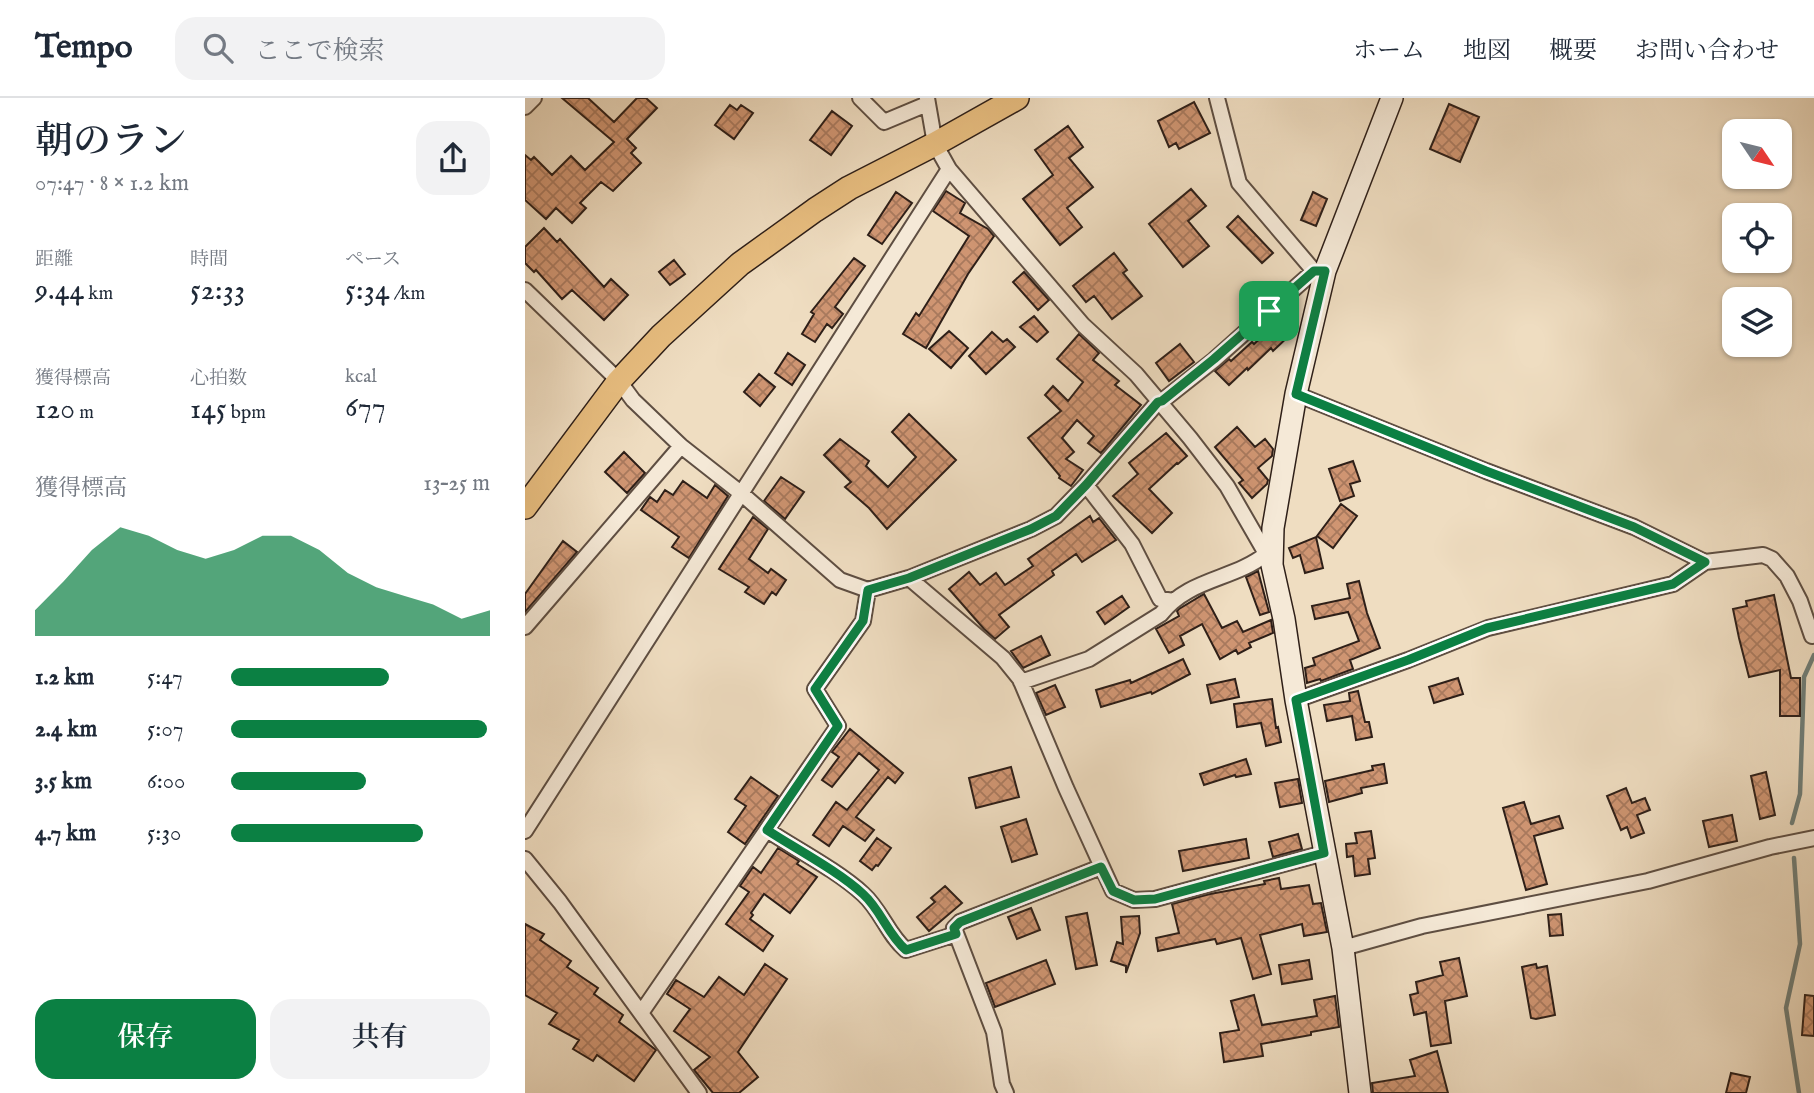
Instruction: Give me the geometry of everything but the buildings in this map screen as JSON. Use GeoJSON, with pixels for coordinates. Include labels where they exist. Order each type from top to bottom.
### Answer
{"type":"FeatureCollection","features":[{"type":"Feature","properties":{"kind":"main road"},"geometry":{"type":"LineString","coordinates":[[525,508],[618,381],[661,336],[740,264],[849,188],[1017,98]]}},
{"type":"Feature","properties":{"kind":"street"},"geometry":{"type":"LineString","coordinates":[[525,107],[534,98]]}},
{"type":"Feature","properties":{"kind":"street"},"geometry":{"type":"LineString","coordinates":[[860,98],[884,122],[927,101],[935,144],[949,169],[1074,314],[1136,374],[1227,486],[1269,560],[1284,618],[1296,700],[1343,948],[1360,1093]]}},
{"type":"Feature","properties":{"kind":"street"},"geometry":{"type":"LineString","coordinates":[[1217,98],[1240,183],[1320,271]]}},
{"type":"Feature","properties":{"kind":"street"},"geometry":{"type":"LineString","coordinates":[[1269,560],[1296,394],[1320,271],[1392,98]]}},
{"type":"Feature","properties":{"kind":"street"},"geometry":{"type":"LineString","coordinates":[[525,831],[949,169]]}},
{"type":"Feature","properties":{"kind":"street"},"geometry":{"type":"LineString","coordinates":[[526,293],[681,446],[742,494],[840,580],[868,590],[909,578],[1031,529],[1056,516],[1158,402],[1320,271]]}},
{"type":"Feature","properties":{"kind":"street"},"geometry":{"type":"LineString","coordinates":[[1296,394],[1634,527],[1705,562]]}},
{"type":"Feature","properties":{"kind":"street"},"geometry":{"type":"LineString","coordinates":[[525,627],[681,446]]}},
{"type":"Feature","properties":{"kind":"street"},"geometry":{"type":"LineString","coordinates":[[1086,485],[1132,544],[1160,599],[1174,601]]}},
{"type":"Feature","properties":{"kind":"street"},"geometry":{"type":"LineString","coordinates":[[1296,700],[1487,628],[1673,584],[1705,562],[1763,555],[1772,559],[1787,576],[1800,601],[1812,636],[1814,635]]}},
{"type":"Feature","properties":{"kind":"street"},"geometry":{"type":"LineString","coordinates":[[1021,681],[1089,659],[1161,614],[1174,601],[1208,580],[1269,560]]}},
{"type":"Feature","properties":{"kind":"street"},"geometry":{"type":"LineString","coordinates":[[909,578],[1003,657],[1021,681],[1113,891],[1134,900],[1155,899],[1324,853]]}},
{"type":"Feature","properties":{"kind":"street"},"geometry":{"type":"LineString","coordinates":[[641,1013],[838,726],[815,689],[863,621],[868,590]]}},
{"type":"Feature","properties":{"kind":"street"},"geometry":{"type":"LineString","coordinates":[[767,830],[863,894],[906,950],[956,934]]}},
{"type":"Feature","properties":{"kind":"street"},"geometry":{"type":"LineString","coordinates":[[1343,948],[1422,926],[1648,881],[1770,847],[1814,838]]}},
{"type":"Feature","properties":{"kind":"street"},"geometry":{"type":"LineString","coordinates":[[525,859],[560,902],[699,1093]]}},
{"type":"Feature","properties":{"kind":"street"},"geometry":{"type":"LineString","coordinates":[[1006,1093],[1002,1084],[995,1032],[954,928],[960,922],[1101,867]]}},
{"type":"Feature","properties":{"kind":"waterway"},"geometry":{"type":"LineString","coordinates":[[1792,823],[1800,794],[1804,677],[1814,655]]}},
{"type":"Feature","properties":{"kind":"waterway"},"geometry":{"type":"LineString","coordinates":[[1794,858],[1800,944],[1786,1008],[1799,1093]]}},
{"type":"Feature","properties":{"kind":"route"},"geometry":{"type":"LineString","coordinates":[[1314,271],[1325,271],[1296,394],[1634,527],[1705,562],[1673,584],[1487,628],[1296,700],[1324,853],[1155,899],[1134,900],[1113,891],[1101,867],[960,922],[954,928],[956,934],[906,950],[863,894],[767,830],[838,726],[815,689],[863,621],[868,590],[909,578],[1031,529],[1056,516],[1158,402],[1214,359],[1269,311],[1314,271]]}}]}
